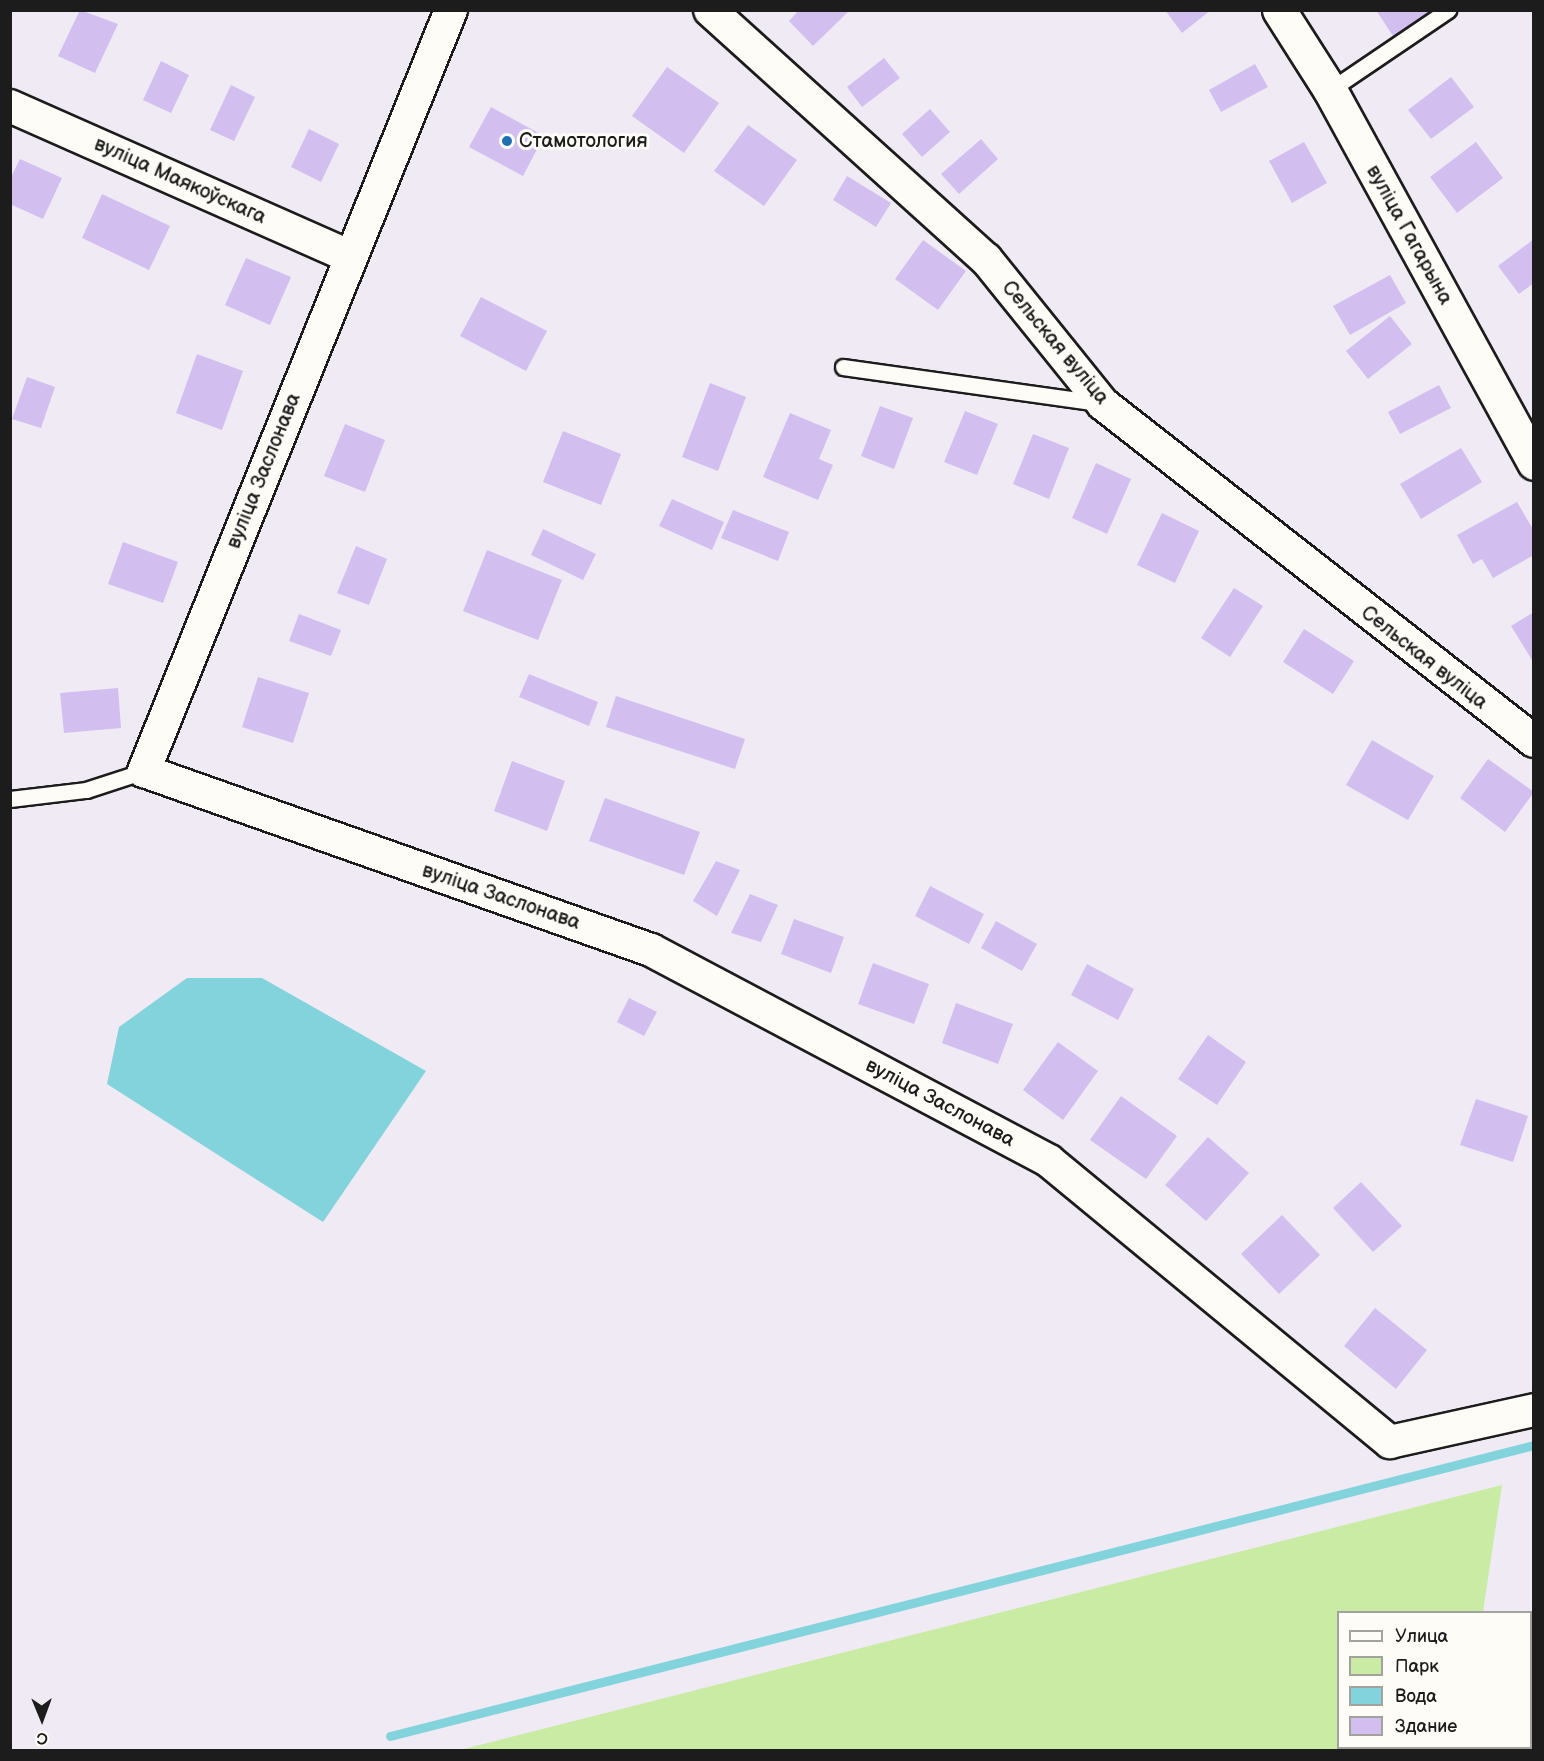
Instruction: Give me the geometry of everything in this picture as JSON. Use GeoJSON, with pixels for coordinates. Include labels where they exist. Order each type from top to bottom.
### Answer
{"type":"FeatureCollection","features":[{"type":"Feature","properties":{"kind":"street","name":"вуліца Заслонава"},"geometry":{"type":"LineString","coordinates":[[451,10],[144,771],[651,950],[1049,1161],[1390,1442],[1533,1410]]}},
{"type":"Feature","properties":{"kind":"street","name":"Сельская вуліца"},"geometry":{"type":"LineString","coordinates":[[710,10],[986,259],[1103,404],[1533,741]]}},
{"type":"Feature","properties":{"kind":"street","name":"вуліца Гагарына"},"geometry":{"type":"LineString","coordinates":[[1279,10],[1330,90],[1533,463]]}},
{"type":"Feature","properties":{"kind":"street","name":"вуліца Маякоўскага"},"geometry":{"type":"LineString","coordinates":[[10,106],[350,257]]}},
{"type":"Feature","properties":{"kind":"lane"},"geometry":{"type":"LineString","coordinates":[[1330,90],[1448,10]]}},
{"type":"Feature","properties":{"kind":"lane"},"geometry":{"type":"LineString","coordinates":[[843,367],[1103,404]]}},
{"type":"Feature","properties":{"kind":"lane"},"geometry":{"type":"LineString","coordinates":[[10,799],[86,790],[144,771]]}},
{"type":"Feature","properties":{"kind":"green space"},"geometry":{"type":"Polygon","coordinates":[[[1502,1485],[1483,1611],[1337,1611],[1337,1749],[1488,1750],[460,1750],[1502,1485]]]}},
{"type":"Feature","properties":{"kind":"water"},"geometry":{"type":"Polygon","coordinates":[[[187,978],[262,978],[426,1071],[323,1222],[107,1084],[119,1027],[187,978]]]}},
{"type":"Feature","properties":{"kind":"building"},"geometry":{"type":"Polygon","coordinates":[[[80,10],[118,24],[95,73],[58,56],[80,10]]]}},
{"type":"Feature","properties":{"kind":"building"},"geometry":{"type":"Polygon","coordinates":[[[799,10],[850,10],[813,46],[789,21],[799,10]]]}},
{"type":"Feature","properties":{"kind":"building"},"geometry":{"type":"Polygon","coordinates":[[[1165,10],[1211,10],[1182,33],[1165,10]]]}},
{"type":"Feature","properties":{"kind":"building"},"geometry":{"type":"Polygon","coordinates":[[[1376,10],[1431,10],[1393,36],[1376,10]]]}},
{"type":"Feature","properties":{"kind":"building"},"geometry":{"type":"Polygon","coordinates":[[[884,58],[900,78],[862,107],[847,87],[884,58]]]}},
{"type":"Feature","properties":{"kind":"building"},"geometry":{"type":"Polygon","coordinates":[[[161,61],[189,75],[171,113],[143,100],[161,61]]]}},
{"type":"Feature","properties":{"kind":"building"},"geometry":{"type":"Polygon","coordinates":[[[1255,64],[1268,87],[1221,112],[1209,90],[1255,64]]]}},
{"type":"Feature","properties":{"kind":"building"},"geometry":{"type":"Polygon","coordinates":[[[667,67],[719,103],[684,153],[632,116],[667,67]]]}},
{"type":"Feature","properties":{"kind":"building"},"geometry":{"type":"Polygon","coordinates":[[[1451,77],[1474,107],[1431,139],[1408,110],[1451,77]]]}},
{"type":"Feature","properties":{"kind":"building"},"geometry":{"type":"Polygon","coordinates":[[[231,85],[255,97],[234,141],[210,130],[231,85]]]}},
{"type":"Feature","properties":{"kind":"building","name":"Стамотология"},"geometry":{"type":"Polygon","coordinates":[[[491,107],[544,136],[523,176],[469,147],[491,107]]]}},
{"type":"Feature","properties":{"kind":"building"},"geometry":{"type":"Polygon","coordinates":[[[930,109],[950,132],[922,157],[902,134],[930,109]]]}},
{"type":"Feature","properties":{"kind":"building"},"geometry":{"type":"Polygon","coordinates":[[[748,125],[797,160],[764,206],[714,171],[748,125]]]}},
{"type":"Feature","properties":{"kind":"building"},"geometry":{"type":"Polygon","coordinates":[[[309,129],[339,144],[321,182],[291,167],[309,129]]]}},
{"type":"Feature","properties":{"kind":"building"},"geometry":{"type":"Polygon","coordinates":[[[981,139],[998,159],[959,194],[941,174],[981,139]]]}},
{"type":"Feature","properties":{"kind":"building"},"geometry":{"type":"Polygon","coordinates":[[[1304,142],[1327,183],[1292,203],[1269,161],[1304,142]]]}},
{"type":"Feature","properties":{"kind":"building"},"geometry":{"type":"Polygon","coordinates":[[[1476,142],[1503,178],[1457,213],[1430,177],[1476,142]]]}},
{"type":"Feature","properties":{"kind":"building"},"geometry":{"type":"Polygon","coordinates":[[[20,159],[62,178],[43,219],[10,204],[10,179],[20,159]]]}},
{"type":"Feature","properties":{"kind":"building"},"geometry":{"type":"Polygon","coordinates":[[[847,176],[891,203],[876,227],[833,200],[847,176]]]}},
{"type":"Feature","properties":{"kind":"building"},"geometry":{"type":"Polygon","coordinates":[[[102,194],[170,226],[149,270],[82,238],[102,194]]]}},
{"type":"Feature","properties":{"kind":"building"},"geometry":{"type":"Polygon","coordinates":[[[1534,239],[1534,283],[1519,294],[1498,266],[1534,239]]]}},
{"type":"Feature","properties":{"kind":"building"},"geometry":{"type":"Polygon","coordinates":[[[923,240],[966,271],[938,310],[895,279],[923,240]]]}},
{"type":"Feature","properties":{"kind":"building"},"geometry":{"type":"Polygon","coordinates":[[[246,258],[291,277],[270,325],[225,305],[246,258]]]}},
{"type":"Feature","properties":{"kind":"building"},"geometry":{"type":"Polygon","coordinates":[[[1390,275],[1406,303],[1350,335],[1333,306],[1390,275]]]}},
{"type":"Feature","properties":{"kind":"building"},"geometry":{"type":"Polygon","coordinates":[[[481,297],[547,331],[526,371],[460,336],[481,297]]]}},
{"type":"Feature","properties":{"kind":"building"},"geometry":{"type":"Polygon","coordinates":[[[1390,316],[1412,344],[1368,379],[1346,351],[1390,316]]]}},
{"type":"Feature","properties":{"kind":"building"},"geometry":{"type":"Polygon","coordinates":[[[197,354],[243,371],[222,430],[176,413],[197,354]]]}},
{"type":"Feature","properties":{"kind":"building"},"geometry":{"type":"Polygon","coordinates":[[[27,377],[55,387],[41,428],[12,419],[27,377]]]}},
{"type":"Feature","properties":{"kind":"building"},"geometry":{"type":"Polygon","coordinates":[[[710,383],[746,397],[718,471],[682,457],[710,383]]]}},
{"type":"Feature","properties":{"kind":"building"},"geometry":{"type":"Polygon","coordinates":[[[1439,385],[1451,408],[1400,434],[1388,412],[1439,385]]]}},
{"type":"Feature","properties":{"kind":"building"},"geometry":{"type":"Polygon","coordinates":[[[880,406],[913,418],[894,469],[861,456],[880,406]]]}},
{"type":"Feature","properties":{"kind":"building"},"geometry":{"type":"Polygon","coordinates":[[[965,411],[998,424],[977,475],[944,462],[965,411]]]}},
{"type":"Feature","properties":{"kind":"building"},"geometry":{"type":"Polygon","coordinates":[[[790,413],[831,430],[819,459],[833,465],[818,500],[763,477],[790,413]]]}},
{"type":"Feature","properties":{"kind":"building"},"geometry":{"type":"Polygon","coordinates":[[[345,424],[385,440],[365,492],[324,476],[345,424]]]}},
{"type":"Feature","properties":{"kind":"building"},"geometry":{"type":"Polygon","coordinates":[[[563,431],[621,454],[601,505],[543,482],[563,431]]]}},
{"type":"Feature","properties":{"kind":"building"},"geometry":{"type":"Polygon","coordinates":[[[1033,434],[1069,448],[1049,499],[1013,484],[1033,434]]]}},
{"type":"Feature","properties":{"kind":"building"},"geometry":{"type":"Polygon","coordinates":[[[1461,448],[1482,482],[1421,519],[1400,484],[1461,448]]]}},
{"type":"Feature","properties":{"kind":"building"},"geometry":{"type":"Polygon","coordinates":[[[1096,463],[1131,479],[1107,534],[1072,518],[1096,463]]]}},
{"type":"Feature","properties":{"kind":"building"},"geometry":{"type":"Polygon","coordinates":[[[672,499],[724,522],[712,550],[659,526],[672,499]]]}},
{"type":"Feature","properties":{"kind":"building"},"geometry":{"type":"Polygon","coordinates":[[[1517,502],[1534,531],[1534,555],[1493,578],[1482,559],[1473,564],[1457,535],[1517,502]]]}},
{"type":"Feature","properties":{"kind":"building"},"geometry":{"type":"Polygon","coordinates":[[[733,510],[789,532],[778,561],[721,538],[733,510]]]}},
{"type":"Feature","properties":{"kind":"building"},"geometry":{"type":"Polygon","coordinates":[[[1162,513],[1199,531],[1175,583],[1137,565],[1162,513]]]}},
{"type":"Feature","properties":{"kind":"building"},"geometry":{"type":"Polygon","coordinates":[[[543,529],[596,554],[583,580],[531,555],[543,529]]]}},
{"type":"Feature","properties":{"kind":"building"},"geometry":{"type":"Polygon","coordinates":[[[123,542],[178,562],[163,603],[108,584],[123,542]]]}},
{"type":"Feature","properties":{"kind":"building"},"geometry":{"type":"Polygon","coordinates":[[[356,546],[387,559],[369,605],[337,593],[356,546]]]}},
{"type":"Feature","properties":{"kind":"building"},"geometry":{"type":"Polygon","coordinates":[[[487,550],[562,580],[538,640],[463,611],[487,550]]]}},
{"type":"Feature","properties":{"kind":"building"},"geometry":{"type":"Polygon","coordinates":[[[1234,588],[1263,606],[1230,657],[1201,638],[1234,588]]]}},
{"type":"Feature","properties":{"kind":"building"},"geometry":{"type":"Polygon","coordinates":[[[1534,612],[1534,663],[1511,626],[1534,612]]]}},
{"type":"Feature","properties":{"kind":"building"},"geometry":{"type":"Polygon","coordinates":[[[299,614],[341,630],[331,656],[289,641],[299,614]]]}},
{"type":"Feature","properties":{"kind":"building"},"geometry":{"type":"Polygon","coordinates":[[[1304,629],[1354,661],[1333,694],[1283,662],[1304,629]]]}},
{"type":"Feature","properties":{"kind":"building"},"geometry":{"type":"Polygon","coordinates":[[[529,674],[598,702],[589,726],[519,697],[529,674]]]}},
{"type":"Feature","properties":{"kind":"building"},"geometry":{"type":"Polygon","coordinates":[[[258,677],[309,693],[293,743],[242,727],[258,677]]]}},
{"type":"Feature","properties":{"kind":"building"},"geometry":{"type":"Polygon","coordinates":[[[118,688],[121,728],[64,733],[60,693],[118,688]]]}},
{"type":"Feature","properties":{"kind":"building"},"geometry":{"type":"Polygon","coordinates":[[[616,696],[745,739],[735,769],[606,727],[616,696]]]}},
{"type":"Feature","properties":{"kind":"building"},"geometry":{"type":"Polygon","coordinates":[[[1372,740],[1434,776],[1408,820],[1346,785],[1372,740]]]}},
{"type":"Feature","properties":{"kind":"building"},"geometry":{"type":"Polygon","coordinates":[[[1488,759],[1534,792],[1505,832],[1460,798],[1488,759]]]}},
{"type":"Feature","properties":{"kind":"building"},"geometry":{"type":"Polygon","coordinates":[[[512,761],[565,781],[547,831],[494,811],[512,761]]]}},
{"type":"Feature","properties":{"kind":"building"},"geometry":{"type":"Polygon","coordinates":[[[605,798],[700,832],[684,875],[589,841],[605,798]]]}},
{"type":"Feature","properties":{"kind":"building"},"geometry":{"type":"Polygon","coordinates":[[[716,861],[740,870],[717,916],[693,901],[716,861]]]}},
{"type":"Feature","properties":{"kind":"building"},"geometry":{"type":"Polygon","coordinates":[[[930,886],[984,914],[969,944],[915,916],[930,886]]]}},
{"type":"Feature","properties":{"kind":"building"},"geometry":{"type":"Polygon","coordinates":[[[750,894],[778,905],[761,942],[731,933],[750,894]]]}},
{"type":"Feature","properties":{"kind":"building"},"geometry":{"type":"Polygon","coordinates":[[[794,919],[844,937],[831,973],[781,954],[794,919]]]}},
{"type":"Feature","properties":{"kind":"building"},"geometry":{"type":"Polygon","coordinates":[[[996,921],[1037,944],[1022,971],[981,948],[996,921]]]}},
{"type":"Feature","properties":{"kind":"building"},"geometry":{"type":"Polygon","coordinates":[[[873,963],[929,984],[914,1024],[858,1004],[873,963]]]}},
{"type":"Feature","properties":{"kind":"building"},"geometry":{"type":"Polygon","coordinates":[[[1087,964],[1134,989],[1118,1020],[1071,995],[1087,964]]]}},
{"type":"Feature","properties":{"kind":"building"},"geometry":{"type":"Polygon","coordinates":[[[629,998],[657,1012],[644,1036],[617,1022],[629,998]]]}},
{"type":"Feature","properties":{"kind":"building"},"geometry":{"type":"Polygon","coordinates":[[[956,1003],[1013,1024],[998,1064],[942,1043],[956,1003]]]}},
{"type":"Feature","properties":{"kind":"building"},"geometry":{"type":"Polygon","coordinates":[[[1208,1035],[1246,1062],[1217,1105],[1178,1079],[1208,1035]]]}},
{"type":"Feature","properties":{"kind":"building"},"geometry":{"type":"Polygon","coordinates":[[[1058,1042],[1098,1071],[1063,1120],[1023,1090],[1058,1042]]]}},
{"type":"Feature","properties":{"kind":"building"},"geometry":{"type":"Polygon","coordinates":[[[1121,1096],[1177,1136],[1146,1179],[1090,1140],[1121,1096]]]}},
{"type":"Feature","properties":{"kind":"building"},"geometry":{"type":"Polygon","coordinates":[[[1476,1099],[1528,1116],[1513,1162],[1460,1145],[1476,1099]]]}},
{"type":"Feature","properties":{"kind":"building"},"geometry":{"type":"Polygon","coordinates":[[[1208,1137],[1249,1173],[1206,1221],[1165,1185],[1208,1137]]]}},
{"type":"Feature","properties":{"kind":"building"},"geometry":{"type":"Polygon","coordinates":[[[1361,1182],[1402,1226],[1373,1252],[1333,1208],[1361,1182]]]}},
{"type":"Feature","properties":{"kind":"building"},"geometry":{"type":"Polygon","coordinates":[[[1282,1215],[1320,1255],[1279,1294],[1241,1254],[1282,1215]]]}},
{"type":"Feature","properties":{"kind":"building"},"geometry":{"type":"Polygon","coordinates":[[[1375,1308],[1427,1350],[1396,1389],[1344,1346],[1375,1308]]]}},
{"type":"Feature","properties":{"kind":"waterway"},"geometry":{"type":"LineString","coordinates":[[390,1736],[1534,1445]]}},
{"type":"Feature","properties":{"kind":"place","name":"Стамотология"},"geometry":{"type":"Point","coordinates":[507,141]}}]}
